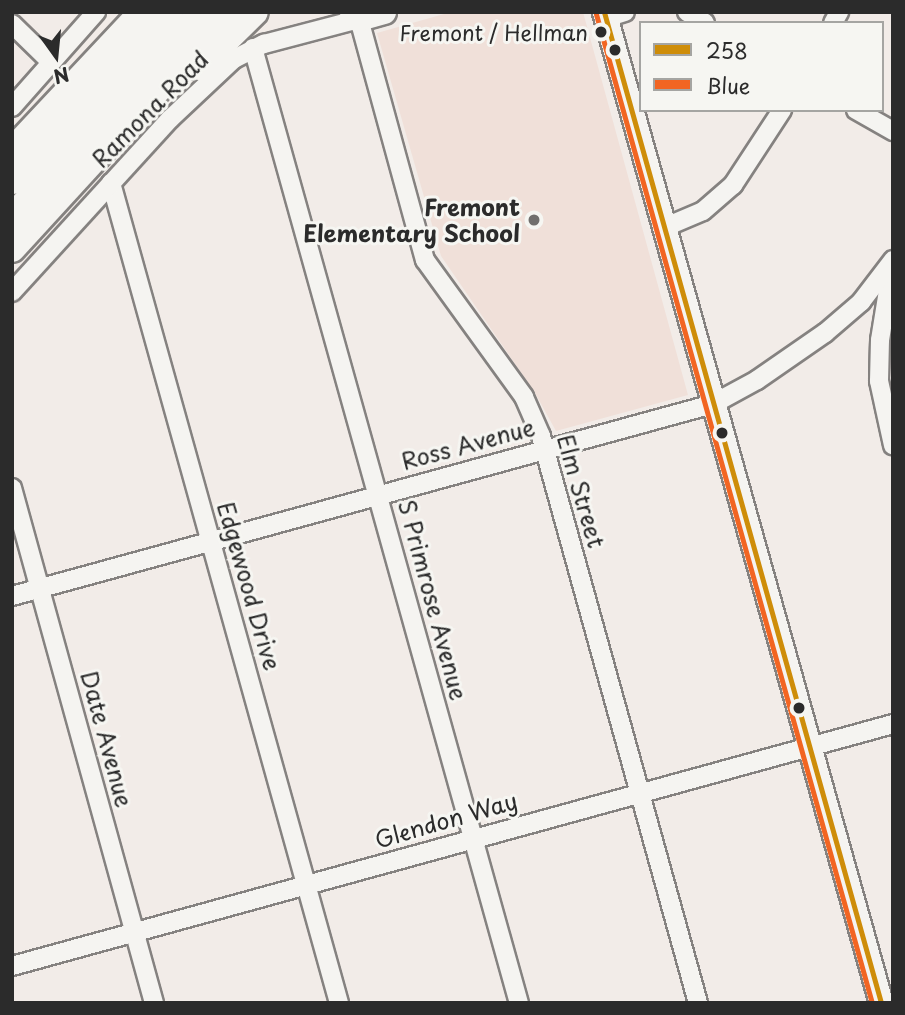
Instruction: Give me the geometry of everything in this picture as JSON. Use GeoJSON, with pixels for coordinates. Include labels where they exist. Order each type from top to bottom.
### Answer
{"type":"FeatureCollection","features":[{"type":"Feature","properties":{"kind":"highway"},"geometry":{"type":"LineString","coordinates":[[12,151],[127,12]]}},
{"type":"Feature","properties":{"kind":"highway"},"geometry":{"type":"LineString","coordinates":[[12,151],[142,12]]}},
{"type":"Feature","properties":{"kind":"highway"},"geometry":{"type":"LineString","coordinates":[[12,181],[170,12]]}},
{"type":"Feature","properties":{"kind":"highway"},"geometry":{"type":"LineString","coordinates":[[12,218],[202,12]]}},
{"type":"Feature","properties":{"kind":"highway"},"geometry":{"type":"LineString","coordinates":[[12,248],[229,12]]}},
{"type":"Feature","properties":{"kind":"highway"},"geometry":{"type":"LineString","coordinates":[[140,108],[207,62],[255,12]]}},
{"type":"Feature","properties":{"kind":"main road"},"geometry":{"type":"LineString","coordinates":[[612,14],[663,228],[881,1003]]}},
{"type":"Feature","properties":{"kind":"street"},"geometry":{"type":"LineString","coordinates":[[12,107],[96,12]]}},
{"type":"Feature","properties":{"kind":"street","name":"Ramona Road"},"geometry":{"type":"LineString","coordinates":[[12,292],[170,119],[230,63],[253,48],[363,14]]}},
{"type":"Feature","properties":{"kind":"street","name":"Elm Street"},"geometry":{"type":"LineString","coordinates":[[363,14],[425,260],[524,397],[544,449],[698,1003]]}},
{"type":"Feature","properties":{"kind":"street"},"geometry":{"type":"LineString","coordinates":[[12,24],[51,61]]}},
{"type":"Feature","properties":{"kind":"street","name":"S Primrose Avenue"},"geometry":{"type":"LineString","coordinates":[[253,48],[519,1003]]}},
{"type":"Feature","properties":{"kind":"street"},"geometry":{"type":"LineString","coordinates":[[663,228],[703,212],[733,185],[781,112]]}},
{"type":"Feature","properties":{"kind":"street"},"geometry":{"type":"LineString","coordinates":[[860,112],[893,131]]}},
{"type":"Feature","properties":{"kind":"street","name":"Edgewood Drive"},"geometry":{"type":"LineString","coordinates":[[111,183],[339,1003]]}},
{"type":"Feature","properties":{"kind":"street"},"geometry":{"type":"LineString","coordinates":[[893,262],[880,340],[879,381],[893,445]]}},
{"type":"Feature","properties":{"kind":"street","name":"Ross Avenue"},"geometry":{"type":"LineString","coordinates":[[12,596],[713,404],[757,380],[825,333],[861,302],[893,262]]}},
{"type":"Feature","properties":{"kind":"street","name":"Date Avenue"},"geometry":{"type":"LineString","coordinates":[[12,488],[154,1003]]}},
{"type":"Feature","properties":{"kind":"street","name":"Glendon Way"},"geometry":{"type":"LineString","coordinates":[[12,966],[893,724]]}},
{"type":"Feature","properties":{"kind":"shaded area","name":"Fremont Elementary School"},"geometry":{"type":"Polygon","coordinates":[[[451,12],[583,12],[688,395],[556,431],[535,393],[441,256],[377,33],[451,12]]]}},
{"type":"Feature","properties":{"kind":"transit line","name":"258"},"geometry":{"type":"LineString","coordinates":[[604,12],[881,1003]]}},
{"type":"Feature","properties":{"kind":"transit line","name":"Blue"},"geometry":{"type":"LineString","coordinates":[[596,14],[872,1003]]}},
{"type":"Feature","properties":{"kind":"place","name":"Fremont / Hellman"},"geometry":{"type":"Point","coordinates":[601,32]}},
{"type":"Feature","properties":{"kind":"place","name":"Fremont Elementary School"},"geometry":{"type":"Point","coordinates":[534,220]}}]}
